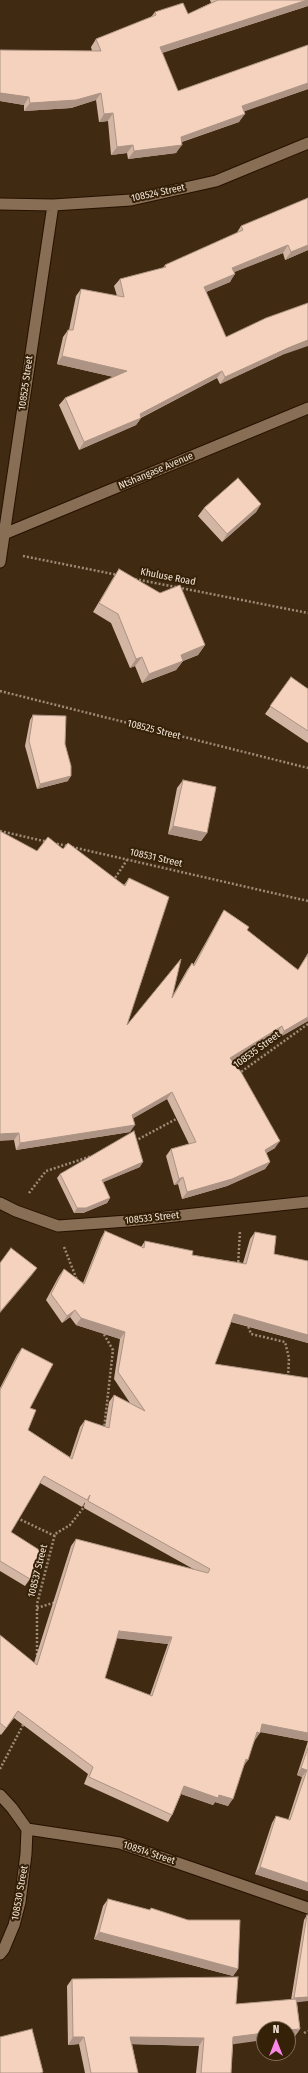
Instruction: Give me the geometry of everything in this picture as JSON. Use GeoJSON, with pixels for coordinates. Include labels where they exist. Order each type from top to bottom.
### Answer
{"type":"FeatureCollection","features":[{"type":"Feature","properties":{"kind":"street","name":"108524 Street"},"geometry":{"type":"LineString","coordinates":[[0,204],[53,205],[131,200],[216,181],[308,143]]}},
{"type":"Feature","properties":{"kind":"street","name":"108525 Street"},"geometry":{"type":"LineString","coordinates":[[1,557],[53,205]]}},
{"type":"Feature","properties":{"kind":"street","name":"Ntshangase Avenue"},"geometry":{"type":"LineString","coordinates":[[4,534],[308,408]]}},
{"type":"Feature","properties":{"kind":"street","name":"108533 Street"},"geometry":{"type":"LineString","coordinates":[[0,1203],[16,1211],[58,1226],[128,1221],[308,1202]]}},
{"type":"Feature","properties":{"kind":"street"},"geometry":{"type":"LineString","coordinates":[[0,1795],[12,1808],[27,1829]]}},
{"type":"Feature","properties":{"kind":"street","name":"108514 Street"},"geometry":{"type":"LineString","coordinates":[[27,1829],[120,1843],[308,1908]]}},
{"type":"Feature","properties":{"kind":"street","name":"108530 Street"},"geometry":{"type":"LineString","coordinates":[[0,1954],[4,1949],[14,1926],[20,1902],[26,1854],[27,1829]]}},
{"type":"Feature","properties":{"kind":"path"},"geometry":{"type":"LineString","coordinates":[[1,557],[124,576]]}},
{"type":"Feature","properties":{"kind":"path","name":"Khuluse Road"},"geometry":{"type":"LineString","coordinates":[[132,578],[308,613]]}},
{"type":"Feature","properties":{"kind":"path","name":"108525 Street"},"geometry":{"type":"LineString","coordinates":[[0,691],[308,768]]}},
{"type":"Feature","properties":{"kind":"path","name":"108531 Street"},"geometry":{"type":"LineString","coordinates":[[0,831],[308,901]]}},
{"type":"Feature","properties":{"kind":"path"},"geometry":{"type":"LineString","coordinates":[[110,885],[127,860]]}},
{"type":"Feature","properties":{"kind":"path","name":"108535 Street"},"geometry":{"type":"LineString","coordinates":[[232,1079],[308,1024]]}},
{"type":"Feature","properties":{"kind":"path"},"geometry":{"type":"LineString","coordinates":[[131,1143],[183,1116]]}},
{"type":"Feature","properties":{"kind":"path"},"geometry":{"type":"LineString","coordinates":[[16,1211],[46,1171],[96,1155]]}},
{"type":"Feature","properties":{"kind":"path"},"geometry":{"type":"LineString","coordinates":[[238,1268],[242,1208]]}},
{"type":"Feature","properties":{"kind":"path"},"geometry":{"type":"LineString","coordinates":[[58,1226],[70,1265],[79,1285]]}},
{"type":"Feature","properties":{"kind":"path"},"geometry":{"type":"LineString","coordinates":[[246,1320],[251,1334],[285,1342],[289,1358],[287,1381]]}},
{"type":"Feature","properties":{"kind":"path"},"geometry":{"type":"LineString","coordinates":[[98,1324],[112,1350],[103,1432]]}},
{"type":"Feature","properties":{"kind":"path","name":"108537 Street"},"geometry":{"type":"LineString","coordinates":[[38,1660],[37,1608],[55,1536],[70,1525],[84,1507],[88,1492]]}},
{"type":"Feature","properties":{"kind":"path"},"geometry":{"type":"LineString","coordinates":[[14,1516],[55,1536]]}},
{"type":"Feature","properties":{"kind":"path"},"geometry":{"type":"LineString","coordinates":[[37,1608],[64,1600]]}},
{"type":"Feature","properties":{"kind":"path"},"geometry":{"type":"LineString","coordinates":[[0,1770],[25,1721]]}},
{"type":"Feature","properties":{"kind":"path"},"geometry":{"type":"LineString","coordinates":[[304,2033],[308,2031]]}},
{"type":"Feature","properties":{"kind":"building"},"geometry":{"type":"Polygon","coordinates":[[[218,0],[307,0],[160,47],[178,91],[308,45],[308,83],[242,106],[245,114],[181,137],[182,145],[134,151],[133,145],[117,147],[113,113],[104,114],[101,93],[76,100],[30,103],[29,97],[0,93],[0,50],[101,51],[96,39],[156,15],[155,12],[183,3],[188,14],[218,0]]]}},
{"type":"Feature","properties":{"kind":"building"},"geometry":{"type":"Polygon","coordinates":[[[308,198],[308,245],[291,252],[288,245],[232,268],[235,274],[204,287],[226,337],[266,318],[308,303],[308,340],[225,377],[222,371],[140,414],[141,418],[84,442],[65,398],[127,371],[62,356],[68,330],[73,330],[81,289],[124,297],[120,279],[166,267],[165,265],[243,230],[241,226],[308,198]]]}},
{"type":"Feature","properties":{"kind":"building"},"geometry":{"type":"Polygon","coordinates":[[[238,478],[261,504],[227,534],[204,508],[238,478]]]}},
{"type":"Feature","properties":{"kind":"building"},"geometry":{"type":"Polygon","coordinates":[[[119,569],[160,593],[180,585],[205,645],[181,655],[183,661],[149,674],[142,657],[136,659],[118,614],[99,603],[119,569]]]}},
{"type":"Feature","properties":{"kind":"building"},"geometry":{"type":"Polygon","coordinates":[[[291,677],[308,689],[308,731],[270,706],[291,677]]]}},
{"type":"Feature","properties":{"kind":"building"},"geometry":{"type":"Polygon","coordinates":[[[33,715],[66,716],[65,744],[71,766],[71,776],[40,784],[29,741],[33,715]]]}},
{"type":"Feature","properties":{"kind":"building"},"geometry":{"type":"Polygon","coordinates":[[[183,780],[216,787],[207,833],[173,826],[183,780]]]}},
{"type":"Feature","properties":{"kind":"building"},"geometry":{"type":"Polygon","coordinates":[[[0,831],[37,851],[48,837],[63,849],[68,843],[125,886],[129,878],[169,897],[127,1025],[181,959],[172,998],[192,963],[194,966],[224,910],[249,927],[247,930],[298,970],[308,954],[308,1017],[284,1031],[282,1026],[230,1058],[241,1072],[280,1141],[265,1150],[270,1162],[232,1179],[187,1192],[183,1177],[179,1179],[171,1149],[196,1142],[172,1092],[132,1115],[135,1125],[20,1143],[19,1133],[0,1134],[0,831]]]}},
{"type":"Feature","properties":{"kind":"building"},"geometry":{"type":"Polygon","coordinates":[[[134,1131],[143,1162],[102,1180],[110,1198],[86,1208],[77,1208],[60,1174],[134,1131]]]}},
{"type":"Feature","properties":{"kind":"building"},"geometry":{"type":"Polygon","coordinates":[[[105,1231],[144,1248],[145,1241],[193,1251],[192,1255],[246,1264],[255,1232],[276,1236],[274,1254],[308,1261],[308,1335],[234,1314],[215,1364],[308,1378],[308,1733],[262,1724],[260,1733],[257,1732],[248,1760],[246,1759],[233,1799],[219,1795],[218,1798],[184,1786],[172,1815],[89,1777],[93,1767],[18,1711],[6,1728],[0,1723],[0,1635],[37,1665],[76,1539],[208,1573],[210,1569],[88,1501],[90,1495],[87,1500],[44,1476],[11,1532],[47,1555],[30,1579],[0,1561],[0,1390],[22,1348],[53,1364],[30,1408],[36,1410],[28,1430],[72,1459],[85,1420],[109,1428],[114,1395],[145,1411],[118,1372],[125,1332],[81,1318],[75,1310],[67,1316],[51,1294],[64,1269],[84,1284],[105,1231]],[[119,1631],[105,1678],[152,1696],[172,1637],[119,1631]]]}},
{"type":"Feature","properties":{"kind":"building"},"geometry":{"type":"Polygon","coordinates":[[[11,1248],[37,1268],[0,1312],[0,1263],[11,1248]]]}},
{"type":"Feature","properties":{"kind":"building"},"geometry":{"type":"Polygon","coordinates":[[[308,1748],[308,1883],[260,1867],[276,1816],[290,1820],[307,1770],[301,1768],[308,1748]]]}},
{"type":"Feature","properties":{"kind":"building"},"geometry":{"type":"Polygon","coordinates":[[[108,1899],[150,1910],[151,1908],[188,1920],[240,1920],[238,1969],[99,1932],[108,1899]]]}},
{"type":"Feature","properties":{"kind":"building"},"geometry":{"type":"Polygon","coordinates":[[[307,1915],[308,1997],[294,1998],[307,1915]]]}},
{"type":"Feature","properties":{"kind":"building"},"geometry":{"type":"Polygon","coordinates":[[[238,1977],[236,2004],[296,1999],[300,2029],[296,2029],[296,2021],[256,2021],[256,2034],[233,2037],[231,2073],[201,2073],[204,2038],[130,2037],[138,2073],[91,2073],[84,2037],[73,2037],[72,1979],[238,1977]]]}},
{"type":"Feature","properties":{"kind":"building"},"geometry":{"type":"Polygon","coordinates":[[[32,2029],[43,2072],[0,2073],[0,2037],[32,2029]]]}}]}
